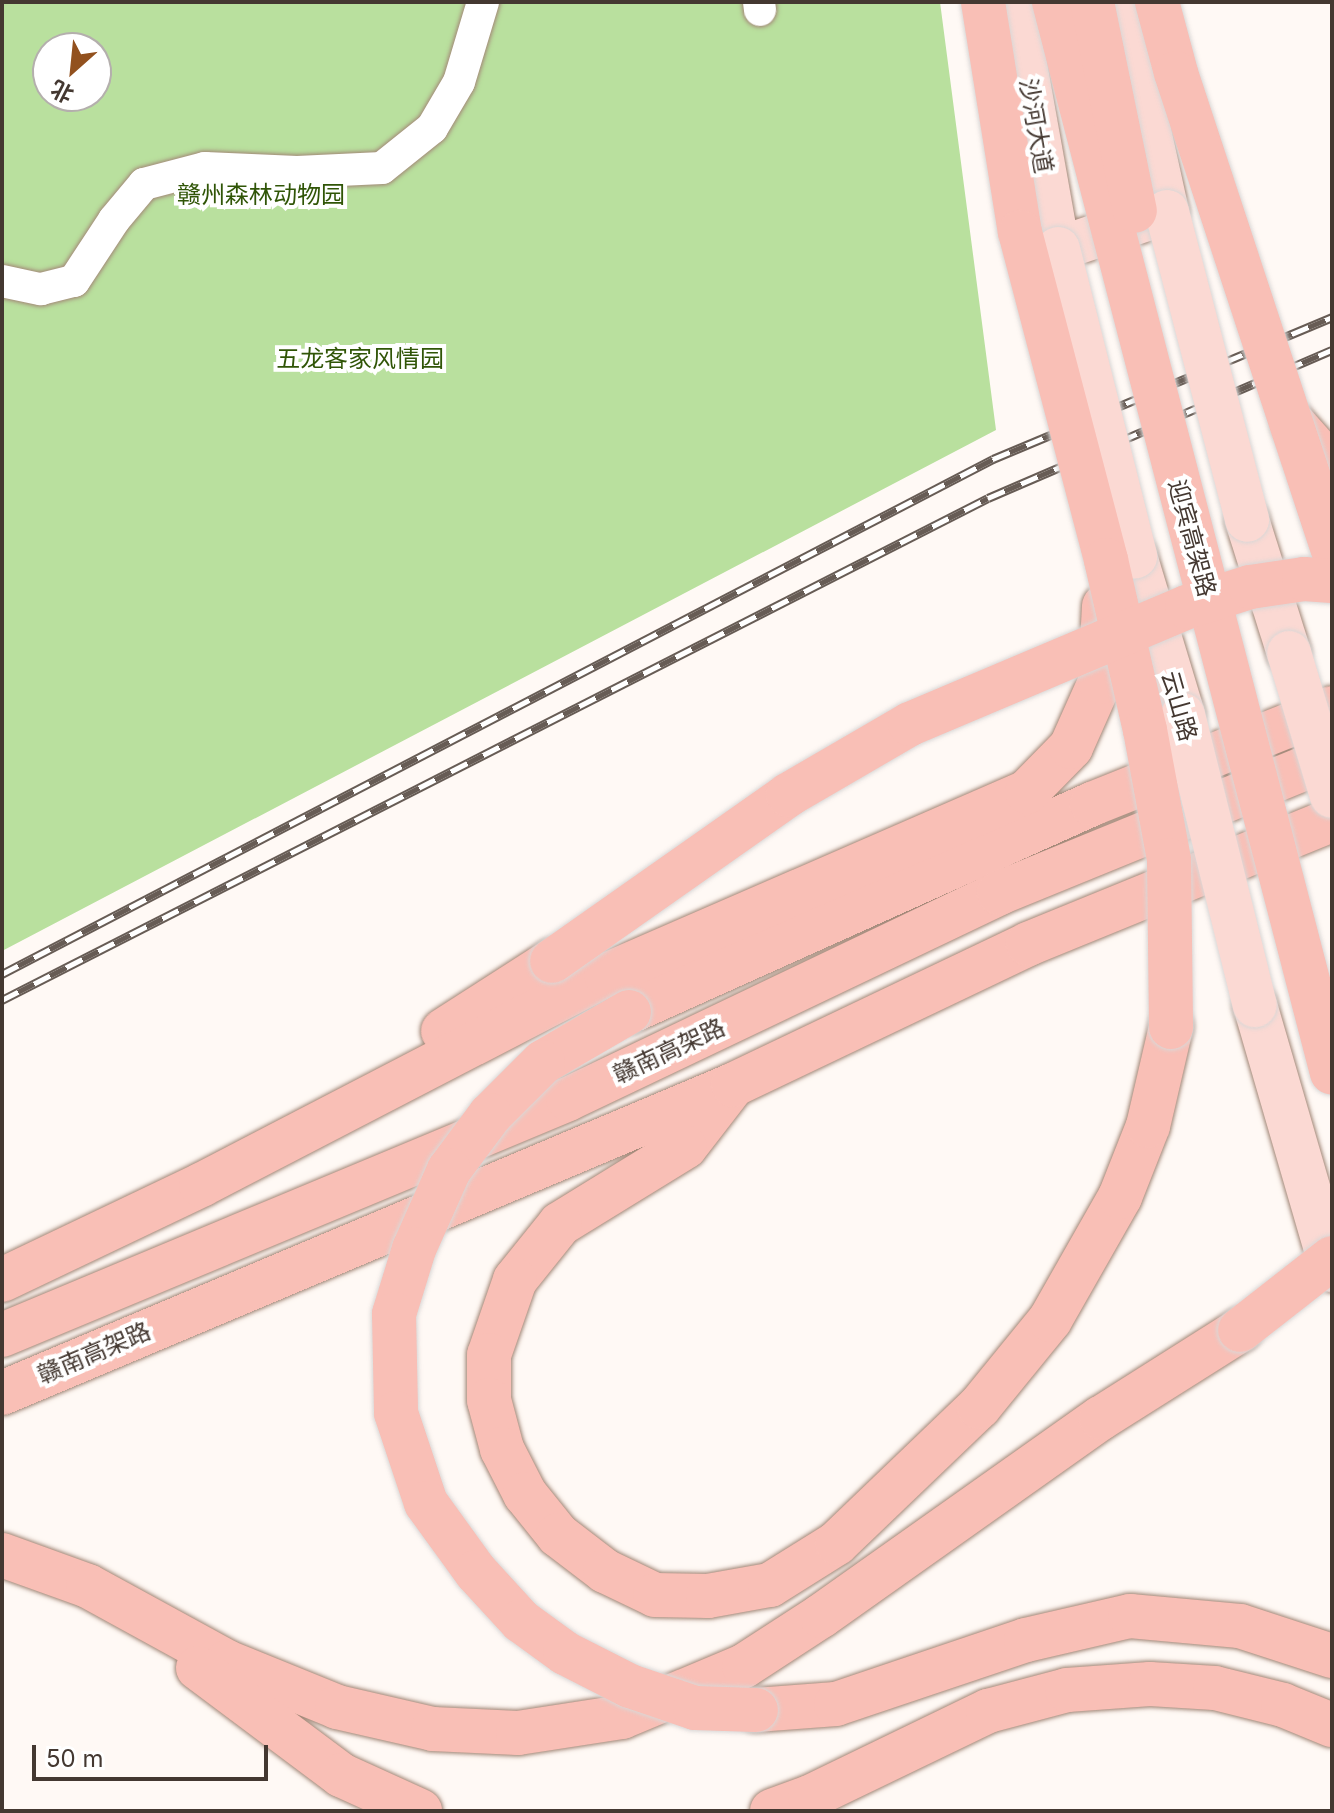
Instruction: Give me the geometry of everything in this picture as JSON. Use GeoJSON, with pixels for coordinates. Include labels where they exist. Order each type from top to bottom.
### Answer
{"type":"FeatureCollection","features":[{"type":"Feature","properties":{"kind":"highway"},"geometry":{"type":"LineString","coordinates":[[733,1085],[685,1147],[560,1224],[515,1280],[489,1355],[489,1400],[502,1449],[525,1494],[558,1535],[605,1571],[655,1595],[708,1596],[770,1585],[837,1543],[979,1407],[1050,1320],[1120,1197],[1148,1126],[1171,1027],[1169,860],[1145,730],[1120,558],[1020,232],[983,2]]}},
{"type":"Feature","properties":{"kind":"highway","name":"迎宾高架路"},"geometry":{"type":"LineString","coordinates":[[1054,2],[1332,1073]]}},
{"type":"Feature","properties":{"kind":"highway","name":"迎宾高架路"},"geometry":{"type":"LineString","coordinates":[[1092,2],[1144,255],[1332,951]]}},
{"type":"Feature","properties":{"kind":"highway"},"geometry":{"type":"LineString","coordinates":[[1157,2],[1176,73],[1294,424],[1332,548]]}},
{"type":"Feature","properties":{"kind":"highway"},"geometry":{"type":"LineString","coordinates":[[1294,424],[1332,467]]}},
{"type":"Feature","properties":{"kind":"highway"},"geometry":{"type":"LineString","coordinates":[[2,1280],[201,1185],[606,975],[1027,792],[1071,747],[1100,682],[1120,558]]}},
{"type":"Feature","properties":{"kind":"highway"},"geometry":{"type":"LineString","coordinates":[[201,1185],[552,961],[788,795],[910,724],[1187,607],[1250,587],[1304,579],[1332,581]]}},
{"type":"Feature","properties":{"kind":"highway"},"geometry":{"type":"LineString","coordinates":[[1332,708],[1092,804],[629,1012],[543,1062],[490,1115],[449,1170],[414,1249],[394,1314],[396,1413],[426,1503],[476,1572],[521,1621],[565,1653],[630,1686],[695,1708],[756,1710],[836,1704],[1026,1640],[1130,1616],[1240,1626],[1332,1656]]}},
{"type":"Feature","properties":{"kind":"highway","name":"赣南高架路"},"geometry":{"type":"LineString","coordinates":[[2,1335],[568,1099],[999,893],[1332,757]]}},
{"type":"Feature","properties":{"kind":"highway","name":"赣南高架路"},"geometry":{"type":"LineString","coordinates":[[2,1393],[733,1085],[1028,944],[1332,820]]}},
{"type":"Feature","properties":{"kind":"highway"},"geometry":{"type":"LineString","coordinates":[[2,1555],[88,1586],[227,1662],[337,1707],[433,1729],[518,1733],[622,1717],[744,1666],[821,1616],[1101,1418],[1240,1330],[1332,1258]]}},
{"type":"Feature","properties":{"kind":"highway"},"geometry":{"type":"LineString","coordinates":[[88,1586],[341,1775],[420,1811]]}},
{"type":"Feature","properties":{"kind":"highway"},"geometry":{"type":"LineString","coordinates":[[772,1811],[810,1797],[988,1711],[1067,1690],[1150,1684],[1215,1688],[1283,1705],[1332,1725]]}},
{"type":"Feature","properties":{"kind":"main road","name":"沙河大道"},"geometry":{"type":"LineString","coordinates":[[1014,2],[1058,249]]}},
{"type":"Feature","properties":{"kind":"main road"},"geometry":{"type":"LineString","coordinates":[[1121,2],[1167,212],[1247,520],[1332,796]]}},
{"type":"Feature","properties":{"kind":"main road"},"geometry":{"type":"LineString","coordinates":[[1058,249],[1167,212]]}},
{"type":"Feature","properties":{"kind":"main road","name":"云山路"},"geometry":{"type":"LineString","coordinates":[[1058,249],[1120,558],[1183,715],[1255,1005],[1316,1157],[1332,1270]]}},
{"type":"Feature","properties":{"kind":"street"},"geometry":{"type":"LineString","coordinates":[[2,281],[41,289],[74,281],[114,220],[144,184],[205,168],[297,172],[382,168],[432,128],[459,82],[483,2]]}},
{"type":"Feature","properties":{"kind":"green space","name":"五龙客家风情园"},"geometry":{"type":"Polygon","coordinates":[[[2,2],[940,2],[996,430],[2,951],[2,2]]]}},
{"type":"Feature","properties":{"kind":"railway"},"geometry":{"type":"LineString","coordinates":[[2,974],[993,459],[1332,317]]}},
{"type":"Feature","properties":{"kind":"railway"},"geometry":{"type":"LineString","coordinates":[[2,1000],[988,498],[1332,350]]}},
{"type":"Feature","properties":{"kind":"park label","name":"赣州森林动物园"},"geometry":{"type":"Point","coordinates":[261,195]}}]}
